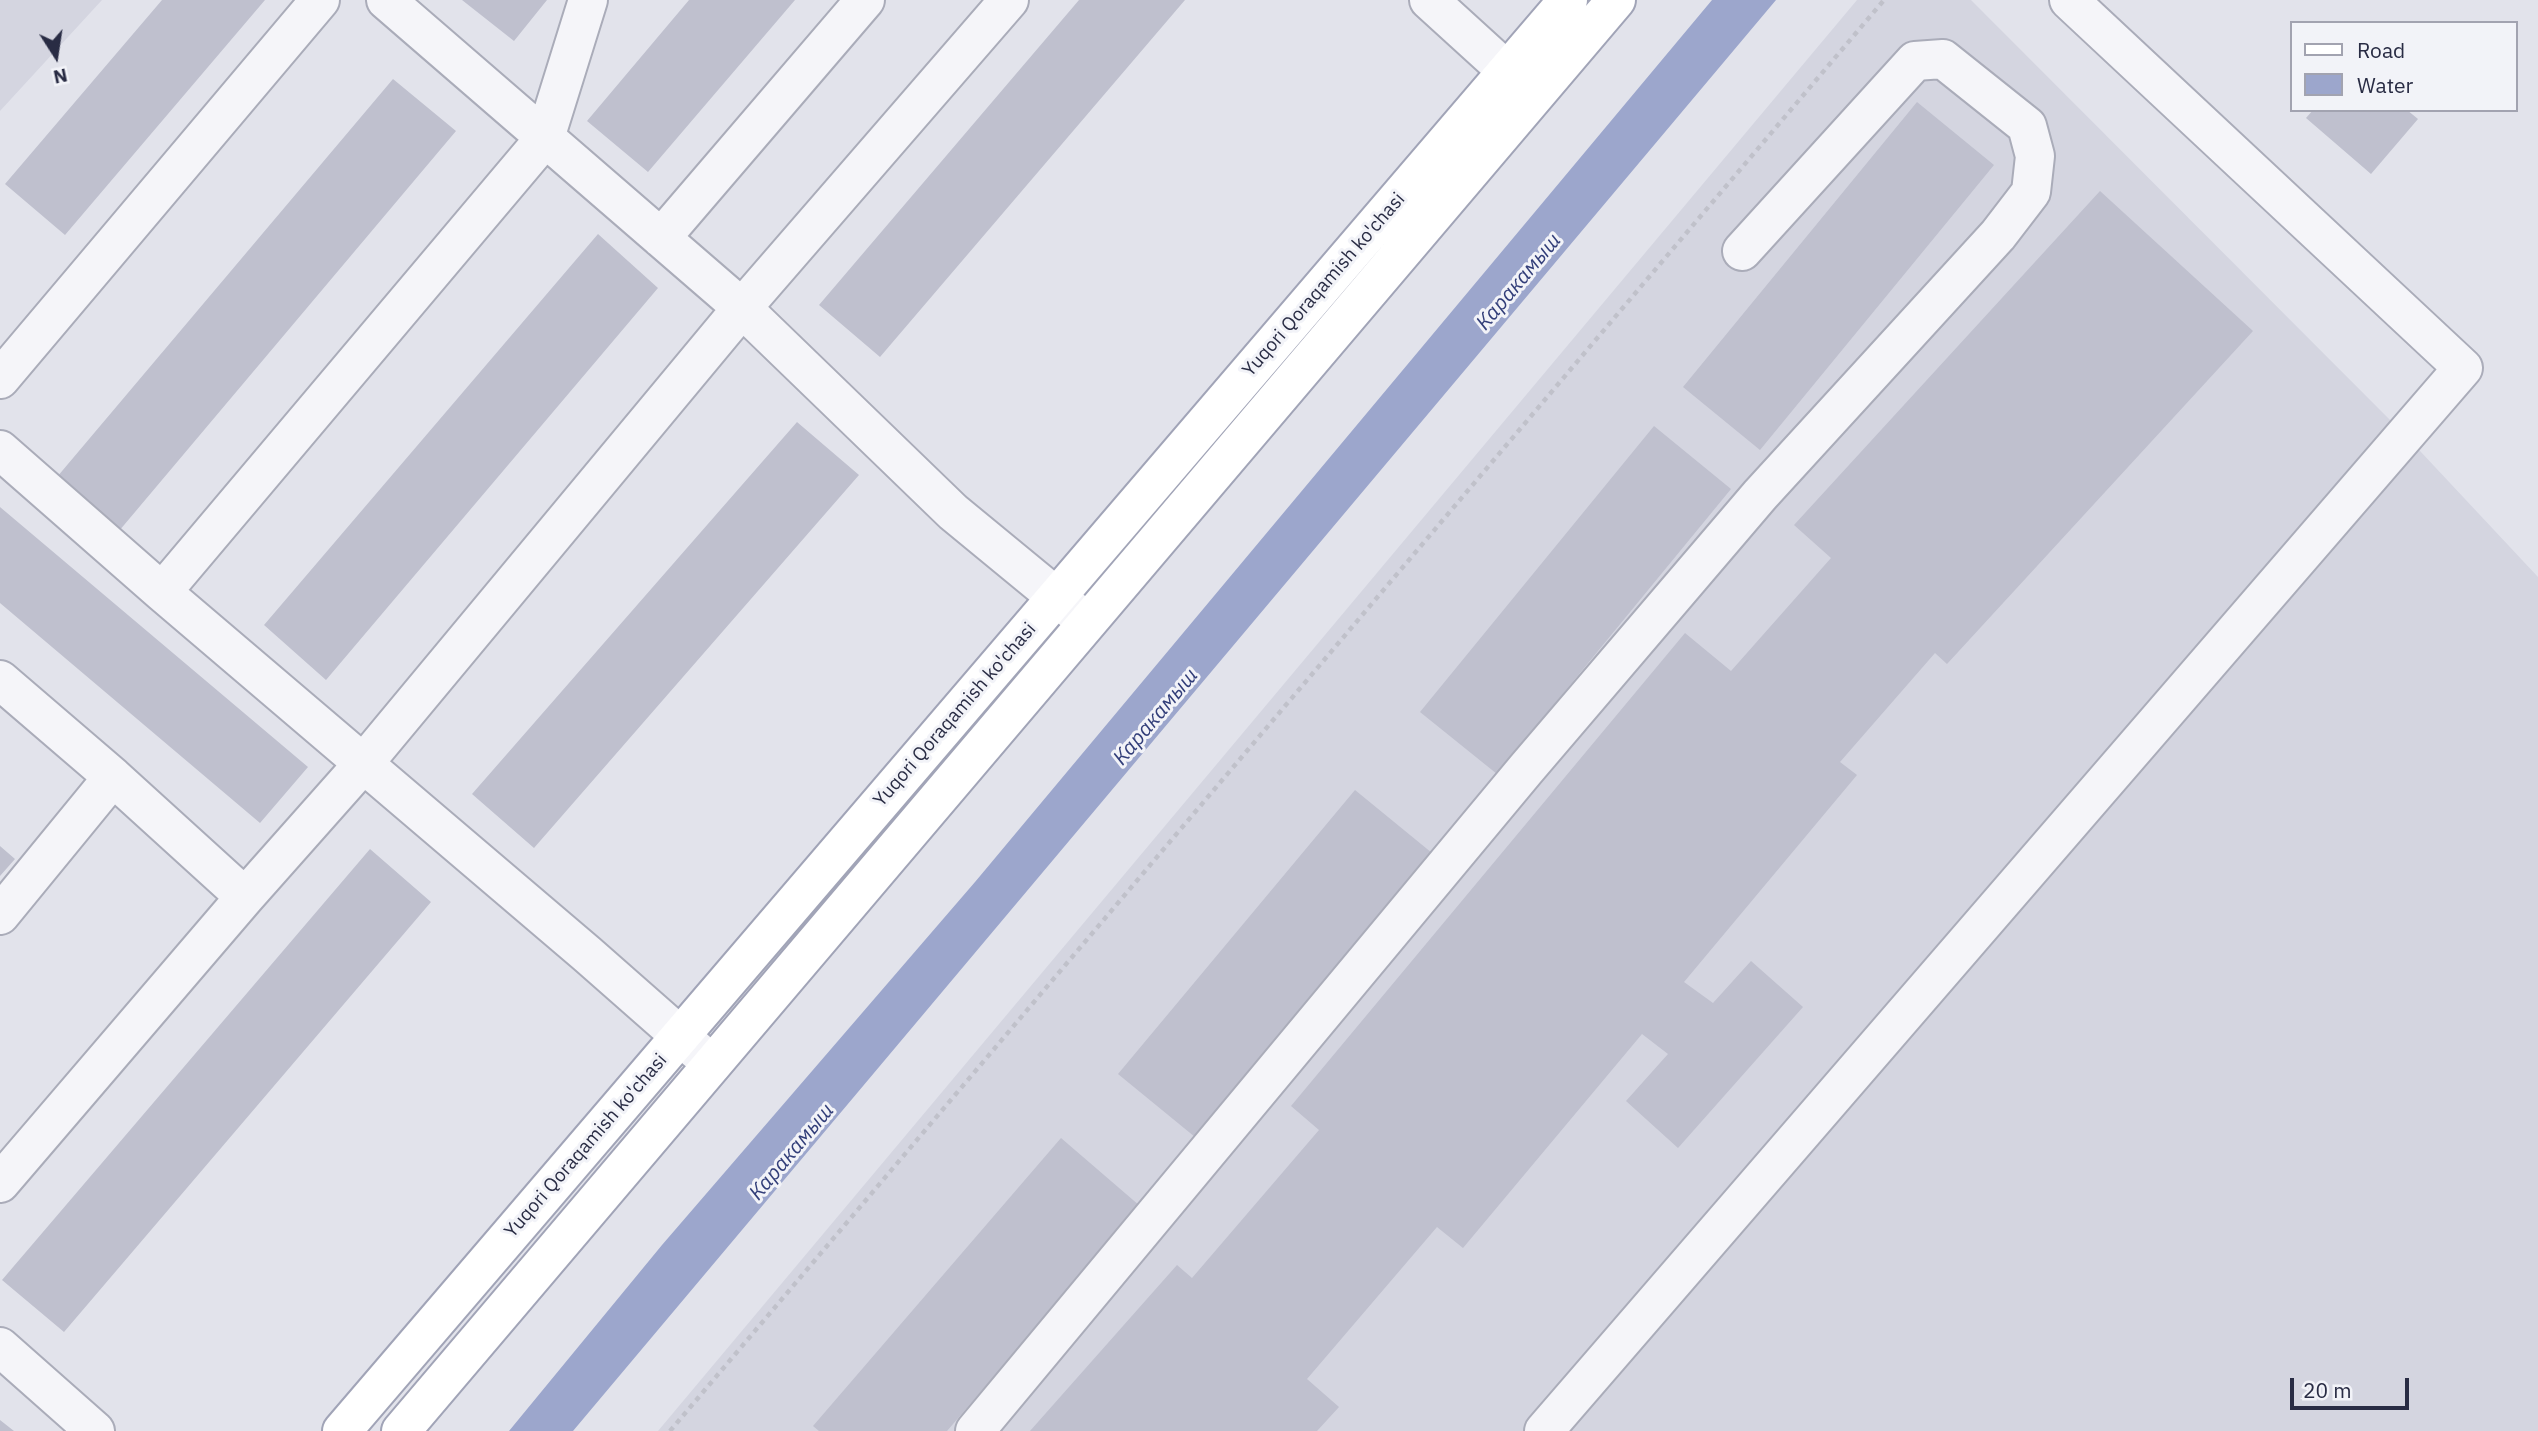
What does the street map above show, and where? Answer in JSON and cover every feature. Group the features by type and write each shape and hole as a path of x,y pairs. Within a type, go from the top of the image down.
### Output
{"main road":[{"name":"Yuqori Qoraqamish ko'chasi","path":"401,1431 1087,622 1522,82 1568,0"},
{"name":"Yuqori Qoraqamish ko'chasi","path":"342,1431 1056,597 1522,82 1616,0"}],"lane":[{"path":"0,379 320,0"},
{"path":"386,0 742,308 953,512 1087,622"},
{"path":"162,592 545,138 589,0"},
{"path":"662,238 864,0"},
{"path":"0,1184 245,897 363,764 742,308 1009,0"},
{"path":"1429,0 1522,82"},
{"path":"1544,1431 2463,368 2069,0"},
{"path":"975,1431 1526,769 1742,516 1998,235 2031,192 2035,156 2027,126 1942,59 1915,61 1742,251"},
{"path":"0,450 712,1064"},
{"path":"0,680 113,777 245,897"},
{"path":"0,915 113,777"},
{"path":"0,1348 95,1431"}],"path":[{"path":"670,1431 1884,0"}],"shaded area":[{"path":"0,0 102,0 0,111"},
{"path":"1857,0 1971,0 2406,436 2538,577 2538,1431 658,1431"}],"water":[{"name":"Каракамыш","path":"1712,0 1776,0 573,1431 509,1431 662,1245 975,882"}],"building":[{"path":"162,0 265,0 65,235 5,184"},
{"path":"462,0 547,0 514,41"},
{"path":"689,0 795,0 648,172 587,121"},
{"path":"1079,0 1185,0 880,357 819,305"},
{"path":"393,79 456,131 119,531 57,477"},
{"path":"1917,102 1994,165 1760,450 1683,387"},
{"path":"2311,112 2409,112 2418,119 2371,174 2306,118"},
{"path":"2100,191 2253,331 1947,664 1935,653 1840,762 1857,775 1684,982 1713,1003 1751,961 1803,1007 1678,1148 1626,1101 1668,1054 1642,1034 1463,1248 1437,1227 1307,1379 1339,1407 1317,1431 1030,1431 1177,1265 1192,1278 1319,1130 1291,1106 1685,633 1731,671 1831,558 1794,525"},
{"path":"598,234 658,288 326,680 264,625"},
{"path":"797,422 859,475 534,848 472,794"},
{"path":"1654,426 1731,489 1497,774 1420,712"},
{"path":"0,507 308,767 260,823 0,603"},
{"path":"1355,790 1432,853 1195,1137 1118,1074"},
{"path":"0,846 15,859 0,876"},
{"path":"370,849 431,902 64,1332 2,1280"},
{"path":"1061,1138 1140,1206 947,1431 819,1431 813,1426"},
{"path":"0,1420 14,1431 0,1431"}]}
